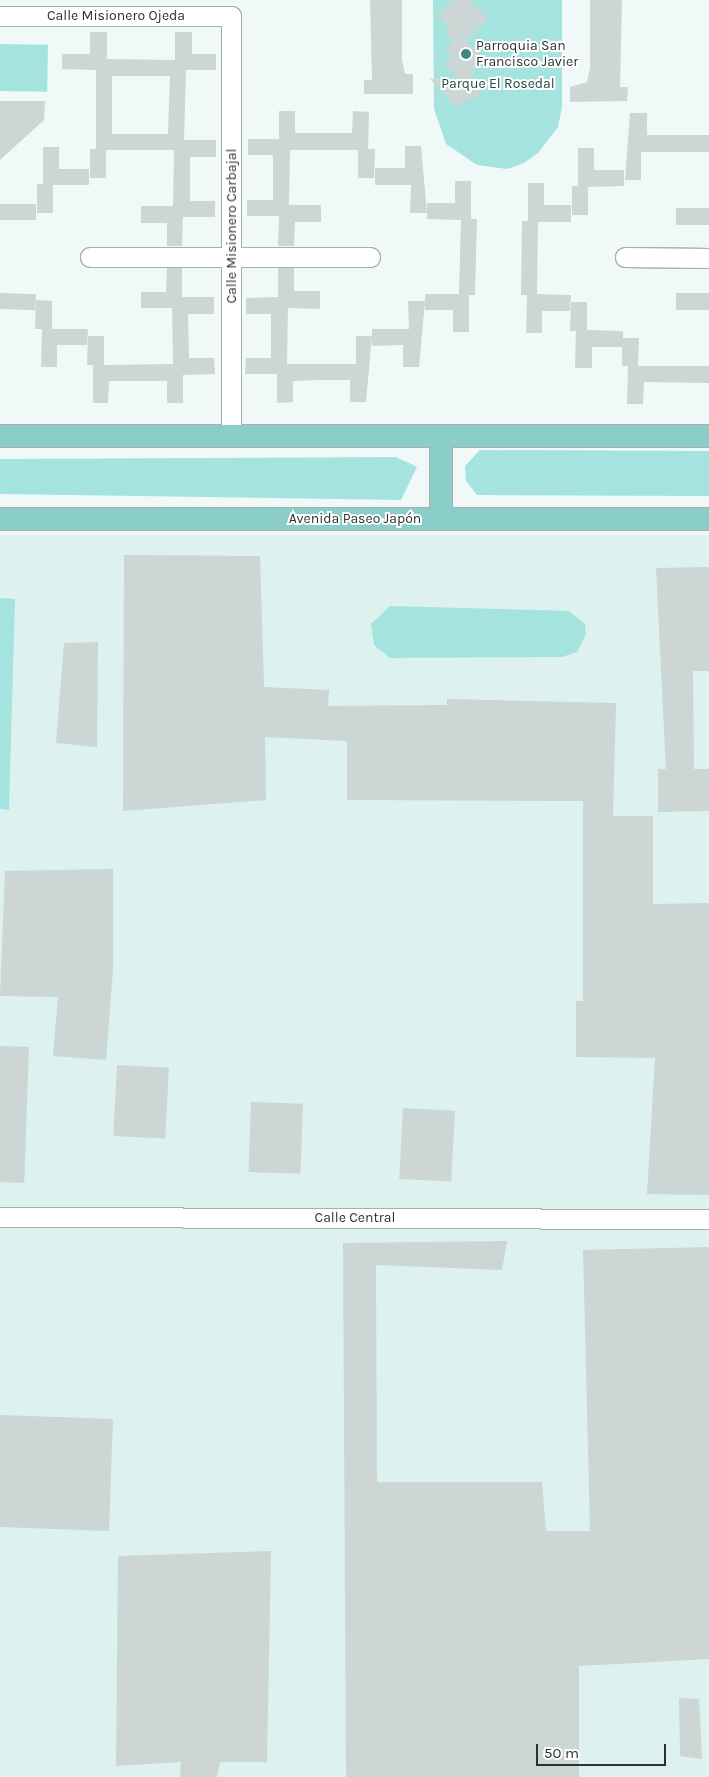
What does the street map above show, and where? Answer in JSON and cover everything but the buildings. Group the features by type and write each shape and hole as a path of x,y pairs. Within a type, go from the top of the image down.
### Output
{"main road":[{"path":"0,436 709,436"},
{"path":"441,436 441,519"},
{"name":"Avenida Paseo Japón","path":"0,519 709,519"}],"street":[{"name":"Calle Misionero Ojeda","path":"0,16 231,16"},
{"name":"Calle Misionero Carbajal","path":"231,16 232,436"},
{"path":"90,258 370,257"},
{"path":"625,258 709,258"},
{"name":"Calle Central","path":"0,1218 709,1219"}],"shaded area":[{"path":"0,535 709,535 709,1777 0,1777"}],"green space":[{"name":"Parque El Rosedal","path":"433,0 562,0 562,107 558,127 538,153 524,163 507,169 477,165 446,144 434,109"},
{"path":"0,44 48,45 47,92 0,91"},
{"path":"480,450 709,451 709,496 477,495 466,481 465,466"},
{"path":"396,457 417,467 401,500 0,494 0,459"},
{"path":"0,598 15,599 9,810 0,809"},
{"path":"390,606 569,611 585,624 586,634 577,652 562,657 390,658 374,645 371,624"}],"place":[{"name":"Parroquia San Francisco Javier","path":"466,54"}]}
